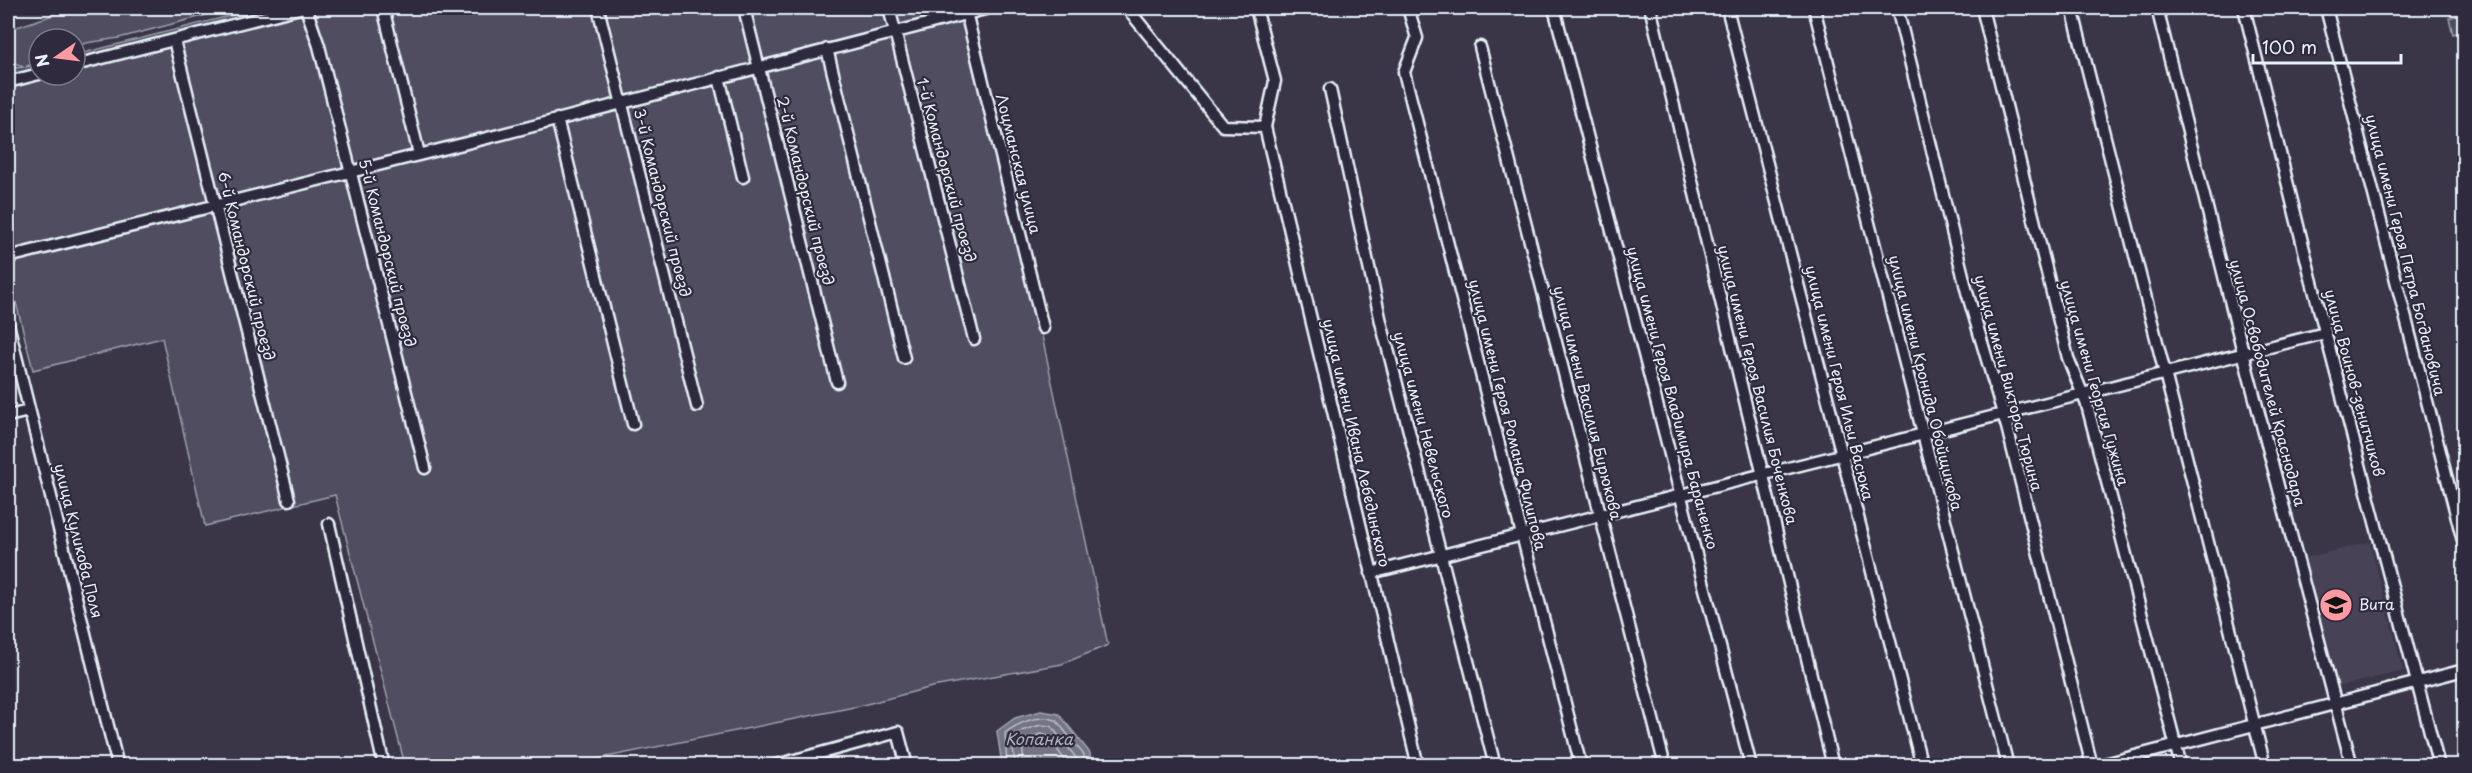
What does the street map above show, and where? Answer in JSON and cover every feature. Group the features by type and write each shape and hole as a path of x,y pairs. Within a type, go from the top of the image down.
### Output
{"street":[{"path":"87,62 300,8"},
{"name":"5-й Командорский проезд","path":"306,8 319,46 425,468"},
{"path":"382,8 419,154"},
{"name":"3-й Командорский проезд","path":"598,8 697,406"},
{"name":"2-й Командорский проезд","path":"744,8 837,382"},
{"name":"1-й Командорский проезд","path":"889,8 974,339"},
{"path":"8,257 622,103 895,32 965,10 989,8"},
{"path":"1127,8 1222,126 1265,127 1275,81 1256,8"},
{"name":"улица имени Героя Романа Филипова","path":"1408,8 1417,38 1404,72 1581,765"},
{"name":"улица имени Героя Владимира Бараненко","path":"1554,8 1751,765"},
{"name":"улица имени Героя Ильи Васюка","path":"1727,8 1922,765"},
{"name":"улица имени Кронида Обойщикова","path":"1814,8 2008,765"},
{"name":"улица имени Виктора Тюрина","path":"1897,8 1967,292 2003,414 2092,765"},
{"name":"улица имени Георгия Гужина","path":"1982,8 2065,346 2082,394 2181,765"},
{"path":"2072,8 2265,765"},
{"name":"улица Освободителей Краснодара","path":"2157,8 2243,353 2352,765"},
{"name":"улица Воинов-зенитчиков","path":"2244,8 2325,333 2439,765"},
{"name":"улица имени Героя Петра Богдановича","path":"2326,8 2464,545"},
{"name":"Лоцманская улица","path":"965,10 1043,328"},
{"name":"улица имени Героя Василия Боченкова","path":"1651,11 1833,765"},
{"name":"6-й Командорский проезд","path":"174,40 289,500"},
{"name":"улица имени Василия Бирюкова","path":"1480,47 1665,765"},
{"path":"827,49 904,358"},
{"path":"8,82 27,77"},
{"path":"719,77 743,177"},
{"name":"улица имени Невельского","path":"1330,90 1381,322 1495,765"},
{"path":"557,119 633,424"},
{"name":"улица имени Ивана Лебединского","path":"1265,127 1418,765"},
{"name":"улица Куликова Поля","path":"8,324 118,765"},
{"path":"1371,573 2325,333"},
{"path":"8,416 30,411"},
{"path":"328,524 384,765"},
{"path":"2097,765 2464,670"},
{"path":"773,765 898,732 907,765"}],"shaded area":[{"path":"93,8 233,8 119,38 87,43 87,27 27,27 27,87 87,87 87,52 261,8 972,8 1108,645 1062,664 932,687 859,706 567,765 405,765 335,495 205,526 162,338 33,370 8,271 8,69 23,67 13,62 8,64 8,30 59,13 72,13"},
{"path":"2464,13 2464,31 2453,34 2449,18"},
{"path":"2370,542 2403,671 2337,687 2304,558"}],"water":[{"name":"Копанка","path":"1041,711 1059,714 1090,753 1091,765 1002,765 997,731 1015,718"}],"place":[{"name":"Вита","path":"2336,605"}]}
